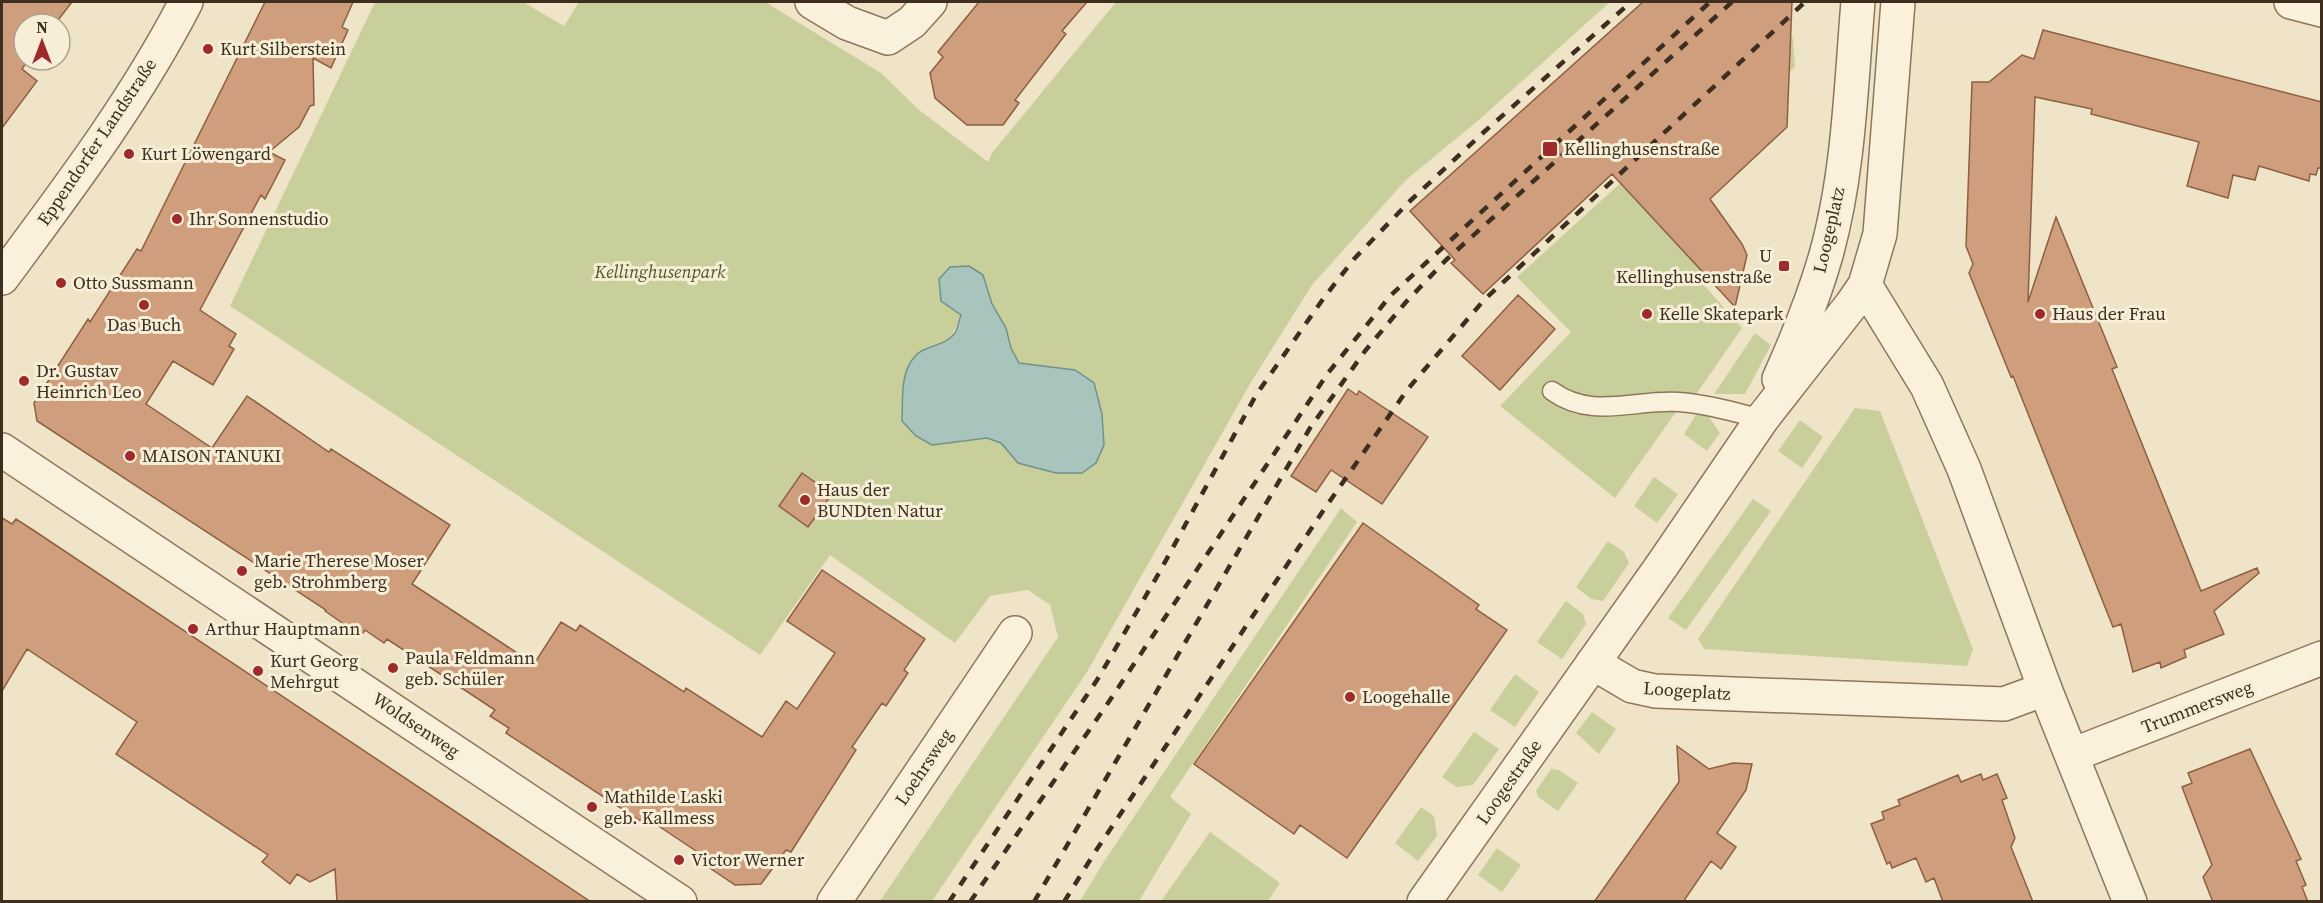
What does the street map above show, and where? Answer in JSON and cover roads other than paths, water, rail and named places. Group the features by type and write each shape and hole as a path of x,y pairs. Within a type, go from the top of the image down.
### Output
{"street":[{"name":"Eppendorfer Landstraße","path":"2,278 115,122 162,48 186,2"},
{"path":"812,2 847,23 888,38 912,22 930,2"},
{"name":"Loogeplatz","path":"1761,419 1796,341 1826,254 1838,198 1858,2"},
{"name":"Loogeplatz","path":"1898,2 1880,234 1865,285 1761,419 1593,663 1632,686 1655,691 2004,704 2045,690"},
{"path":"2291,2 2322,10"},
{"path":"1853,68 1888,138"},
{"path":"1865,285 1927,386 1964,469 2045,690 2130,902"},
{"path":"1809,303 1809,317 1816,325 1826,328 1839,321"},
{"name":"Woldsenweg","path":"2,450 680,902"},
{"name":"Loehrsweg","path":"834,902 1015,633"},
{"name":"Trummersweg","path":"2072,755 2322,658"},
{"name":"Loogestraße","path":"1424,902 1593,663"}],"lane":[{"path":"1552,391 1564,399 1590,407 1606,408 1646,402 1681,403 1761,419"}],"water":[{"path":"969,266 983,275 992,304 1006,328 1011,348 1019,363 1075,370 1094,383 1102,414 1104,445 1096,463 1082,473 1056,473 1018,463 1001,443 987,438 932,445 916,436 902,421 903,390 908,367 922,351 950,338 956,331 961,315 941,301 939,279 950,267"}],"railway":[{"path":"949,902 1099,677 1159,573 1256,395 1323,299 1354,259 1410,201 1485,131 1631,2"},
{"path":"970,902 1108,703 1328,373 1391,295 1710,2"},
{"path":"1034,902 1310,428 1365,351 1406,302 1446,260 1732,2"},
{"path":"1064,902 1323,511 1407,390 1484,300 1805,2"}],"place":[{"name":"Kurt Silberstein","path":"208,49"},
{"name":"Kellinghusenstraße","path":"1550,149"},
{"name":"Kurt Löwengard","path":"129,154"},
{"name":"Ihr Sonnenstudio","path":"177,219"},
{"name":"U Kellinghusenstraße","path":"1784,266"},
{"name":"Otto Sussmann","path":"61,283"},
{"name":"Das Buch","path":"144,305"},
{"name":"Kelle Skatepark","path":"1647,314"},
{"name":"Haus der Frau","path":"2040,314"},
{"name":"Dr. Gustav Heinrich Leo","path":"24,381"},
{"name":"MAISON TANUKI","path":"130,456"},
{"name":"Haus der BUNDten Natur","path":"805,500"},
{"name":"Marie Therese Moser geb. Strohmberg","path":"242,571"},
{"name":"Arthur Hauptmann","path":"193,629"},
{"name":"Paula Feldmann geb. Schüler","path":"393,668"},
{"name":"Kurt Georg Mehrgut","path":"258,671"},
{"name":"Loogehalle","path":"1350,697"},
{"name":"Mathilde Laski geb. Kallmess","path":"592,807"},
{"name":"Victor Werner","path":"679,860"}],"park label":[{"name":"Kellinghusenpark","path":"660,272"}]}
